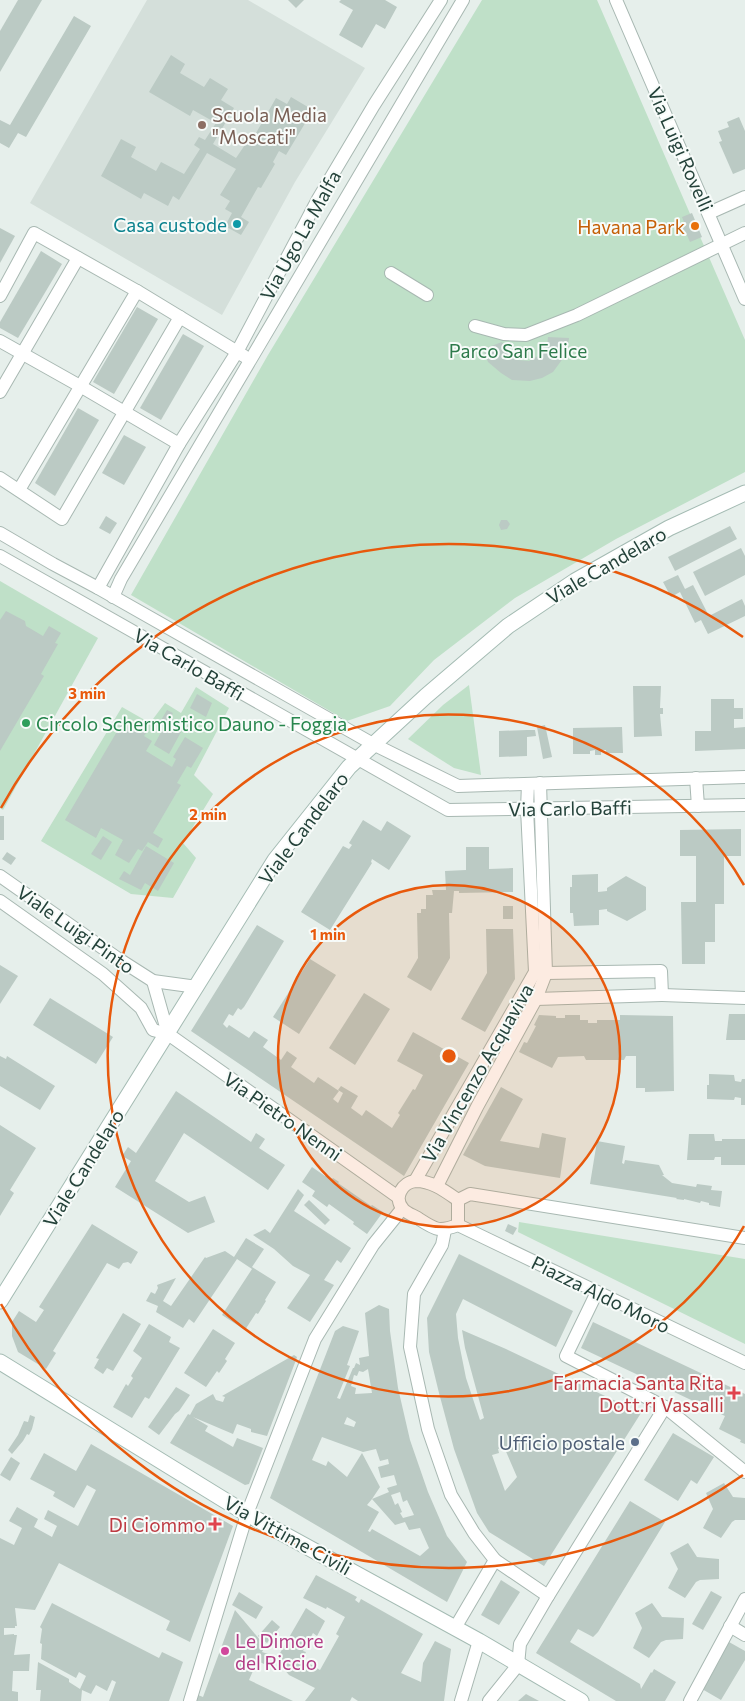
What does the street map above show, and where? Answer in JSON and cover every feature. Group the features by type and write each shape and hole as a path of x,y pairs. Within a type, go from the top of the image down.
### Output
{"main road":[{"name":"Viale Candelaro","path":"0,1301 275,860 356,760 508,626 575,580 669,528 745,493"},
{"name":"Via Vittime Civili","path":"0,1362 247,1514 479,1641 581,1701"}],"street":[{"name":"Via Ugo La Malfa","path":"98,588 179,444 237,352 304,224 366,119 441,0"},
{"name":"Via Ugo La Malfa","path":"113,597 121,579 463,0"},
{"name":"Via Luigi Rovelli","path":"616,0 745,299"},
{"path":"366,119 385,133"},
{"path":"709,213 745,198"},
{"path":"0,296 34,233 137,291 251,360"},
{"path":"475,326 504,334 526,334 577,315 745,233"},
{"path":"0,392 78,258"},
{"path":"391,273 427,295"},
{"path":"19,490 137,291"},
{"path":"0,478 62,519 180,317"},
{"path":"0,341 179,444"},
{"path":"142,508 157,518"},
{"name":"Via Carlo Baffi","path":"0,533 373,744 458,786 745,777"},
{"name":"Via Carlo Baffi","path":"0,556 356,760 448,810 745,805"},
{"path":"72,598 80,579"},
{"path":"132,631 142,613"},
{"path":"696,778 698,806"},
{"name":"Via Vincenzo Acquaviva","path":"437,1186 477,1106 536,999 546,973 542,808 534,784"},
{"name":"Via Vincenzo Acquaviva","path":"415,1181 535,972 527,809 534,784"},
{"name":"Viale Luigi Pinto","path":"0,876 117,958 154,981 197,987"},
{"path":"2,902 11,884"},
{"name":"Viale Luigi Pinto","path":"2,902 104,974 141,1008 153,1030 168,1034 154,981"},
{"path":"546,973 662,970 662,995"},
{"path":"524,991 536,999 662,995 745,998"},
{"name":"Via Pietro Nenni","path":"168,1034 400,1203"},
{"path":"190,1701 247,1514 315,1339 400,1203 400,1190 407,1184 415,1181 437,1186 458,1200"},
{"path":"458,1200 470,1194 745,1238"},
{"path":"400,1203 435,1230 445,1230 458,1225 458,1200"},
{"name":"Piazza Aldo Moro","path":"458,1225 745,1363"},
{"path":"445,1230 442,1244 414,1294 410,1347 428,1428 451,1495 474,1534 494,1560 548,1596"},
{"path":"597,1292 566,1356 666,1407 745,1472"},
{"path":"489,1701 518,1665 520,1644 666,1407"},
{"path":"455,1628 494,1560"},
{"path":"690,1701 745,1599"},
{"path":"730,1626 745,1635"},
{"path":"461,1701 479,1641"}],"shaded area":[{"name":"Scuola Media \"Moscati\"","path":"147,0 248,0 365,68 295,182 222,315 30,203"}],"green space":[{"name":"Parco San Felice","path":"482,0 597,0 745,340 745,472 616,539 515,598 434,660 390,706 347,721 131,595 268,355"},
{"name":"Circolo Schermistico Dauno - Foggia","path":"0,581 98,638 3,810 0,808"},
{"path":"469,685 481,775 454,768 408,739 443,705"},
{"path":"196,687 229,708 194,775 213,794 183,843 196,858 173,898 131,894 41,841 122,707 150,723 165,703 181,713"},
{"path":"519,1222 745,1259 745,1344 518,1232"}],"building":[{"path":"18,0 42,0 0,72 0,31"},
{"path":"288,0 304,0 296,8"},
{"path":"341,0 385,0 397,7 385,29 376,24 362,48 339,35 353,10 339,2"},
{"path":"74,16 91,26 26,137 18,133 9,148 0,143 0,120 10,125"},
{"path":"171,55 185,64 180,73 204,87 210,78 228,89 221,100 234,108 213,144 236,158 249,139 252,140 276,98 287,104 291,97 313,110 286,155 279,151 273,162 275,164 261,188 258,187 241,217 249,222 241,235 225,226 232,213 225,209 230,201 220,195 236,169 207,153 179,200 173,196 168,206 144,193 141,199 101,176 121,139 136,147 131,157 156,171 161,162 184,174 200,149 194,145 199,137 205,140 216,123 193,110 190,116 149,92"},
{"path":"739,117 745,131 745,169 733,174 719,142 722,141 718,131 729,127 727,122"},
{"path":"692,213 702,237 690,242 679,224 684,222 682,217"},
{"path":"0,228 15,236 0,263"},
{"path":"41,251 62,264 18,338 0,328 0,322"},
{"path":"137,307 158,319 114,394 93,382"},
{"path":"183,334 204,346 161,420 140,408"},
{"path":"548,337 569,338 567,353 553,372 542,378 530,381 512,380 501,373 488,362 483,349 502,342 510,356 518,360 529,361 540,355 547,346"},
{"path":"78,408 99,420 55,496 35,483"},
{"path":"124,435 146,447 124,485 102,473"},
{"path":"106,516 117,523 110,534 99,528"},
{"path":"501,520 507,520 510,524 507,529 501,530 499,525"},
{"path":"730,526 737,539 675,571 668,557"},
{"path":"741,548 745,556 745,575 705,596 693,572"},
{"path":"678,575 685,589 693,585 709,616 742,599 745,606 745,616 708,634 701,620 695,623 680,592 671,597 663,582"},
{"path":"6,611 25,621 26,626 43,636 49,626 61,633 55,643 58,644 41,674 44,676 0,751 0,620"},
{"path":"633,686 661,686 660,708 663,708 663,714 660,714 662,736 634,737"},
{"path":"197,694 212,703 206,717 190,708"},
{"path":"711,699 734,699 734,708 743,708 743,719 734,719 734,728 745,727 745,749 695,751 695,731 711,731"},
{"path":"167,710 173,713 167,724 181,732 169,754 154,745 165,725 160,722"},
{"path":"122,723 133,730 136,724 148,730 144,736 152,741 146,751 172,767 176,759 173,757 185,737 203,748 191,768 187,766 177,783 181,785 153,833 163,839 158,848 148,842 142,851 138,849 129,863 115,855 123,840 101,828 96,838 65,820"},
{"path":"545,725 552,757 543,759 537,727"},
{"path":"622,727 623,753 606,753 606,750 601,750 601,755 595,755 595,750 590,751 590,754 573,754 573,728"},
{"path":"535,730 536,736 527,737 527,756 499,757 499,731"},
{"path":"0,816 4,816 4,840 0,840"},
{"path":"363,820 381,831 387,821 411,836 389,870 372,859 372,863 330,930 301,912 343,846 349,849 352,845 349,843"},
{"path":"741,829 741,856 724,856 724,904 715,904 715,942 705,942 705,964 682,964 681,902 696,902 696,856 680,856 680,830"},
{"path":"103,836 112,842 101,860 91,854"},
{"path":"146,846 174,863 158,891 145,883 141,890 119,879 124,871 130,875"},
{"path":"466,847 489,847 489,869 513,868 513,892 459,893 459,891 454,891 452,913 449,913 450,958 431,991 407,977 418,958 417,913 421,913 421,909 426,909 426,895 433,895 432,890 446,890 445,871 466,870"},
{"path":"7,852 16,858 11,865 2,859"},
{"path":"598,874 598,892 607,891 607,888 626,876 646,887 646,910 627,921 607,911 607,909 599,910 599,925 574,926 573,913 570,913 572,875"},
{"path":"503,906 513,906 513,919 503,919"},
{"path":"257,925 284,941 244,1007 241,1010 238,1008 233,1016 229,1014 223,1024 227,1028 229,1025 249,1038 254,1031 268,1040 263,1047 281,1060 287,1051 297,1058 291,1067 314,1083 318,1077 339,1091 333,1099 338,1103 343,1093 338,1090 341,1086 358,1096 351,1108 362,1116 366,1110 392,1128 400,1115 398,1113 413,1089 415,1090 423,1075 397,1061 413,1032 469,1063 404,1176 191,1031"},
{"path":"486,929 513,929 515,979 485,1032 461,1019 487,973"},
{"path":"310,959 336,975 299,1034 273,1017"},
{"path":"0,965 18,976 0,1004"},
{"path":"364,993 390,1009 355,1065 329,1048"},
{"path":"50,998 113,1037 96,1064 33,1025"},
{"path":"729,1014 745,1014 745,1040 726,1040"},
{"path":"539,1015 565,1018 565,1015 580,1015 580,1020 588,1020 588,1023 597,1023 597,1020 620,1020 620,1015 673,1016 674,1091 645,1092 645,1088 636,1088 636,1056 626,1056 624,1060 586,1060 584,1056 558,1057 552,1068 519,1052 524,1042 527,1043 536,1026 534,1025"},
{"path":"0,1056 6,1059 7,1056 55,1086 40,1110 0,1086"},
{"path":"709,1074 734,1075 735,1081 741,1082 742,1079 745,1079 745,1105 741,1105 741,1098 735,1097 734,1100 707,1099"},
{"path":"501,1087 523,1099 500,1141 539,1148 542,1133 566,1138 560,1178 485,1166 463,1155"},
{"path":"176,1091 251,1142 256,1133 265,1139 259,1148 285,1165 268,1190 184,1133 155,1181 189,1202 205,1196 215,1222 188,1233 115,1187 131,1161 122,1156 128,1147 136,1153"},
{"path":"0,1125 36,1148 10,1190 14,1193 0,1216"},
{"path":"689,1134 714,1134 715,1141 722,1141 722,1139 745,1139 745,1165 721,1165 721,1157 715,1157 714,1160 687,1160"},
{"path":"597,1141 625,1146 622,1163 624,1164 625,1160 659,1165 664,1175 662,1175 672,1183 696,1187 697,1184 712,1186 711,1190 722,1191 720,1207 701,1201 700,1203 590,1184"},
{"path":"312,1167 325,1176 333,1178 371,1206 383,1212 367,1234 329,1204 327,1207 312,1196 315,1191 302,1182"},
{"path":"298,1189 304,1195 294,1211 351,1248 341,1263 337,1260 324,1280 334,1285 310,1322 287,1308 310,1275 293,1266 274,1249 253,1235 265,1229 270,1233"},
{"path":"309,1200 330,1220 325,1225 304,1205"},
{"path":"92,1224 138,1252 131,1264 128,1262 123,1263 119,1269 107,1263 53,1351 56,1353 46,1369 18,1352 12,1336 12,1322 19,1311 36,1322 44,1310 39,1307"},
{"path":"508,1224 517,1228 513,1235 505,1231"},
{"path":"246,1238 264,1249 252,1267 276,1282 258,1314 256,1313 245,1330 222,1315 252,1269 237,1259 194,1323 189,1319 183,1328 156,1312 158,1306 146,1301 151,1292 155,1294 158,1288 157,1285 176,1278 163,1301 171,1306 205,1257 225,1251 234,1257"},
{"path":"459,1254 573,1311 556,1347 463,1299 456,1314 458,1338 466,1378 480,1420 484,1418 462,1330 641,1413 544,1566 489,1532 477,1513 454,1449 439,1393 429,1352 427,1318","holes":["504,1447 517,1477 505,1491 492,1455 499,1453 498,1449"]},
{"path":"379,1305 389,1309 398,1388 410,1440 428,1492 447,1536 467,1562 447,1602 270,1498 335,1331 343,1326 359,1331 347,1365 350,1366 337,1398 340,1399 356,1363 360,1365 359,1358 369,1356 365,1313","holes":["368,1369 372,1393 355,1394 356,1388 351,1386 354,1375 357,1376 359,1371 363,1372","347,1417 356,1422 354,1427 344,1424","322,1437 363,1452 376,1449 380,1461 388,1459 389,1464 378,1467 381,1478 394,1475 397,1485 387,1488 389,1492 372,1499 380,1487 362,1453 347,1477 328,1461 326,1466 312,1460","400,1492 403,1502 407,1500 414,1515 403,1518 398,1503 395,1505 391,1495","372,1499 395,1525 405,1522 409,1530 420,1528 429,1548 420,1556 372,1529 370,1532 368,1531 379,1512 367,1505"]},
{"path":"123,1313 141,1324 113,1371 107,1368 103,1374 94,1368 99,1359 96,1358"},
{"path":"593,1322 745,1394 745,1444 719,1429 725,1416 581,1348"},
{"path":"149,1324 171,1337 169,1342 180,1348 149,1399 145,1397 132,1418 113,1407 126,1384 128,1386 133,1378 131,1376 142,1358 133,1351"},
{"path":"213,1329 235,1343 225,1359 227,1361 206,1387 184,1373"},
{"path":"294,1355 297,1357 296,1360 267,1436 251,1432 251,1429 237,1424 233,1434 193,1417 208,1426 205,1431 233,1447 237,1438 263,1448 249,1484 245,1485 170,1443 196,1404 213,1394 216,1400 223,1402 225,1397 222,1396"},
{"path":"176,1387 190,1395 159,1435 148,1427"},
{"path":"30,1415 35,1417 32,1429 12,1454 8,1450 18,1435 24,1421 28,1422"},
{"path":"673,1433 714,1457 697,1484 691,1480 678,1501 644,1480"},
{"path":"91,1444 233,1526 190,1642 166,1630 170,1621 59,1563 35,1610 15,1608 17,1626 15,1628 4,1628 4,1635 17,1635 14,1655 30,1654 29,1671 13,1671 12,1691 18,1692 18,1701 0,1701 0,1538 14,1545 22,1528 9,1521 17,1507 38,1519 34,1527 52,1537 57,1526 44,1519 48,1510 78,1526 96,1490 87,1485 74,1508 53,1496 55,1492 30,1479 44,1453 76,1471"},
{"path":"11,1457 20,1463 10,1481 0,1475"},
{"path":"724,1483 733,1497 745,1498 745,1520 735,1520 732,1522 721,1538 703,1528 713,1509 706,1493"},
{"path":"630,1501 665,1522 598,1632 593,1637 578,1629 570,1642 640,1684 641,1689 654,1669 676,1682 665,1701 616,1701 536,1653"},
{"path":"688,1543 697,1557 719,1559 719,1579 696,1582 685,1598 668,1588 678,1569 670,1553"},
{"path":"316,1575 357,1597 355,1600 359,1603 361,1599 423,1634 401,1673 421,1682 423,1663 435,1641 451,1649 444,1701 358,1701 352,1697 350,1701 305,1701 315,1688 289,1675 276,1660 306,1608 325,1621 317,1636 313,1633 303,1651 306,1652 302,1659 320,1670 339,1636 336,1634 345,1617 327,1607 326,1609 303,1598"},
{"path":"501,1580 520,1592 499,1625 481,1615"},
{"path":"711,1591 722,1597 703,1630 692,1624"},
{"path":"239,1592 263,1607 256,1619 232,1605"},
{"path":"52,1603 159,1658 162,1652 183,1662 169,1701 109,1701 116,1682 112,1680 107,1691 96,1685 91,1694 82,1690 81,1701 40,1701 41,1690 36,1690 38,1662 69,1679 69,1682 80,1689 86,1676 79,1672 76,1678 41,1659 42,1644 40,1643 42,1629 40,1627"},
{"path":"652,1603 662,1617 684,1618 683,1639 661,1642 649,1658 633,1648 642,1628 635,1613"},
{"path":"235,1610 265,1646 262,1652 268,1654 264,1664 258,1661 249,1680 293,1701 195,1701 198,1695 203,1697"},
{"path":"272,1620 280,1627 267,1643 258,1636"},
{"path":"729,1642 745,1651 745,1660 721,1700 702,1689"},
{"path":"526,1694 539,1701 518,1701"}],"place":[{"name":"Scuola Media \"Moscati\"","path":"202,125"},
{"name":"Casa custode","path":"237,224"},
{"name":"Havana Park","path":"695,226"},
{"name":"Circolo Schermistico Dauno - Foggia","path":"26,723"},
{"name":"Farmacia Santa Rita Dott.ri Vassalli","path":"734,1393"},
{"name":"Ufficio postale","path":"635,1442"},
{"name":"Di Ciommo","path":"215,1524"},
{"name":"Le Dimore del Riccio","path":"225,1651"}]}
